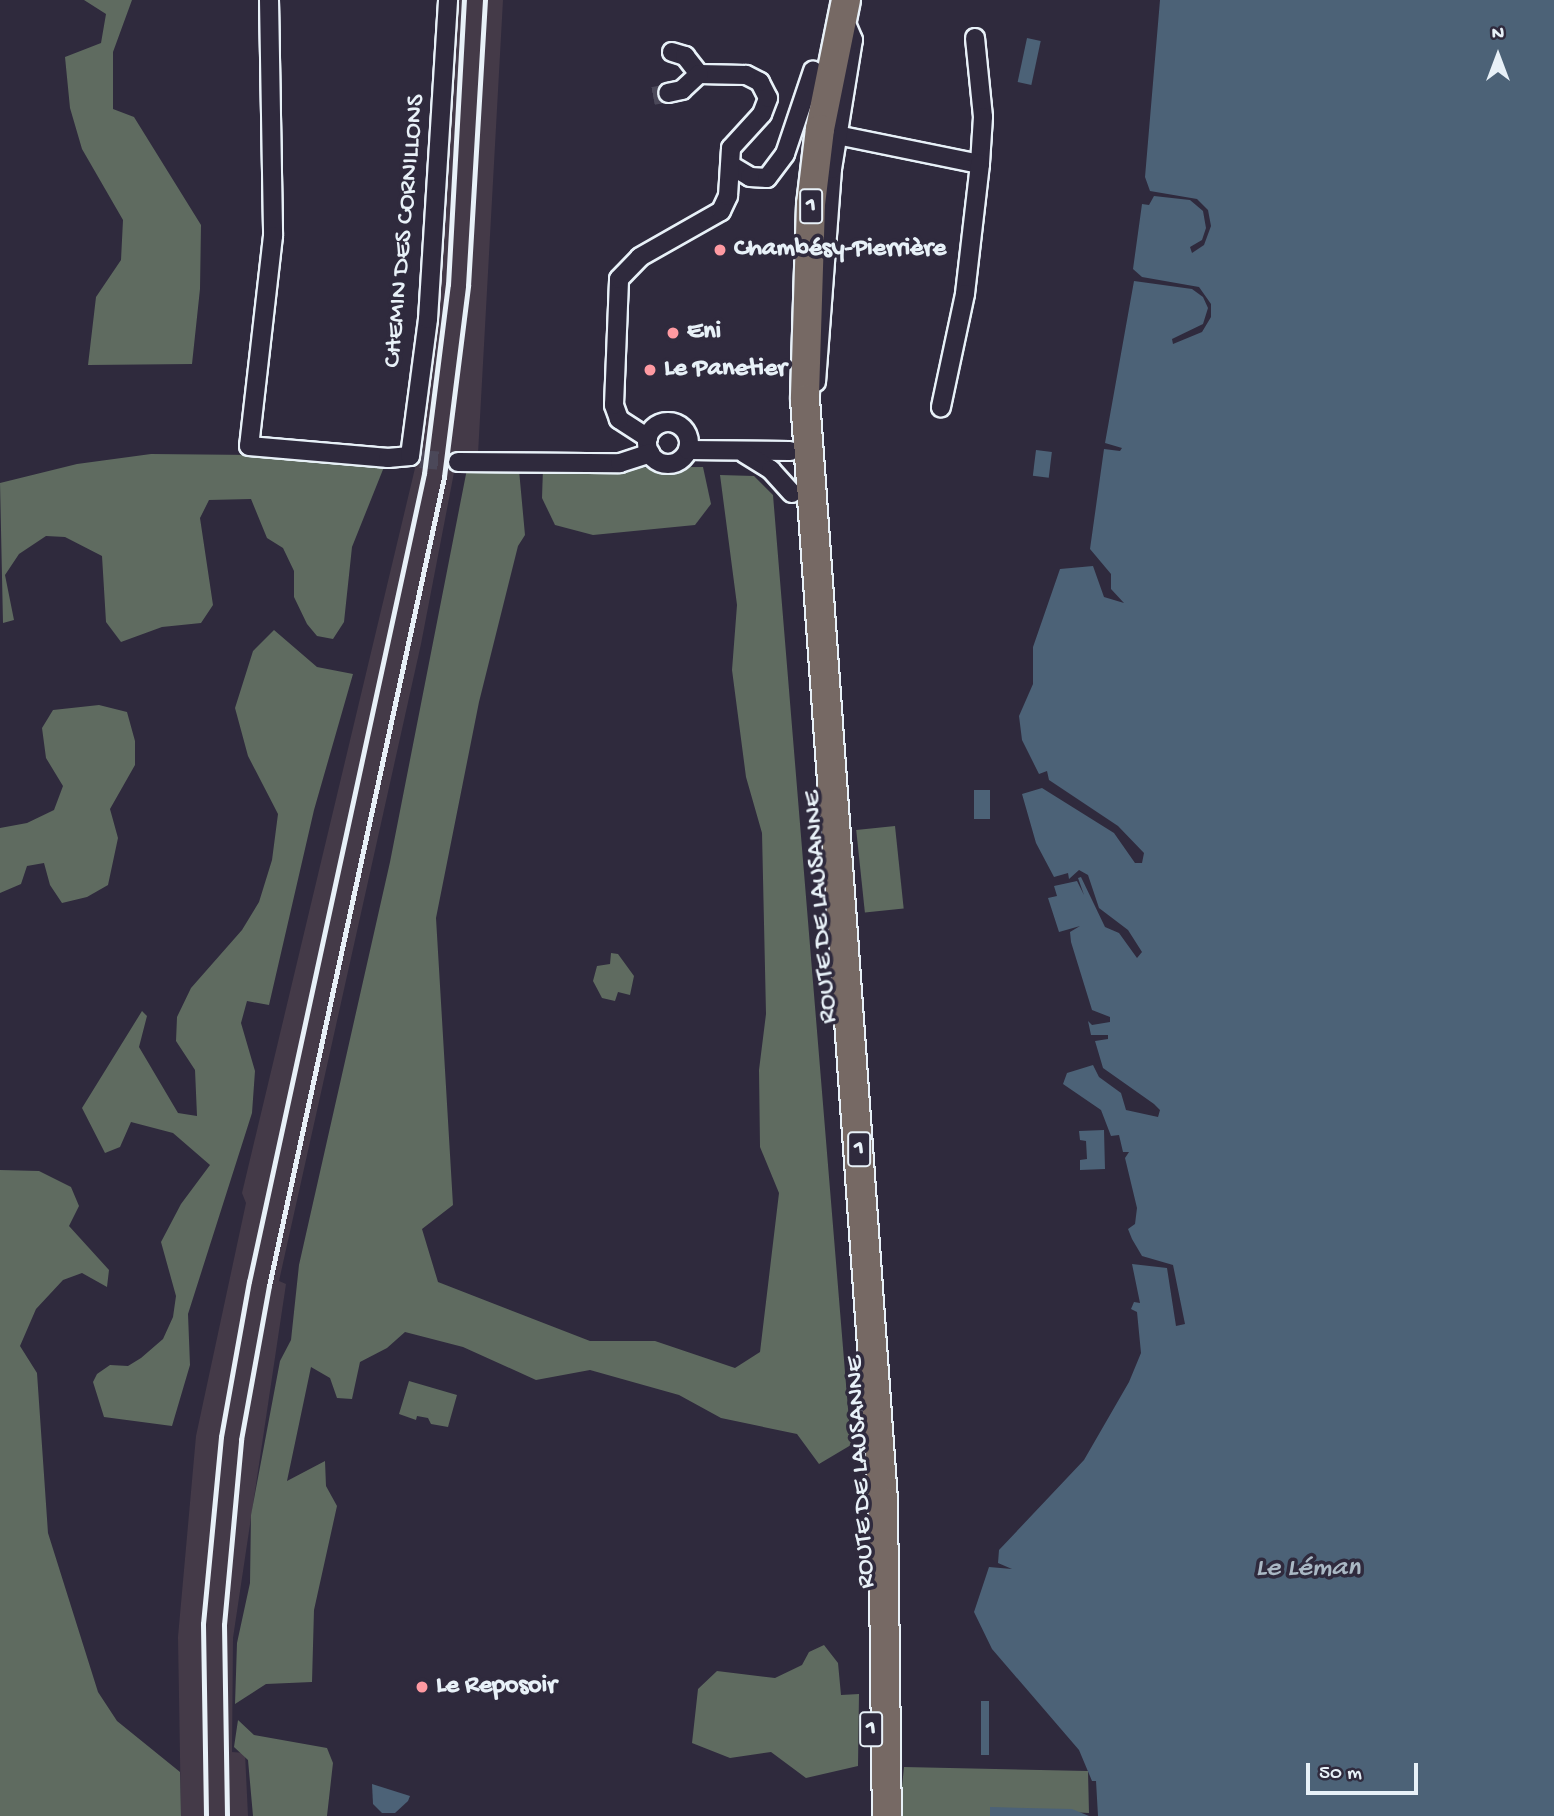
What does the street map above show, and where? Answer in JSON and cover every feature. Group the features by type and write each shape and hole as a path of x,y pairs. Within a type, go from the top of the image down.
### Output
{"main road":[{"name":"ROUTE DE LAUSANNE","path":"839,5 813,71 790,260 799,451 883,1489 888,1640 887,1816"},
{"name":"ROUTE DE LAUSANNE","path":"839,5 811,204 806,399 792,493 865,1503 870,1816"}],"street":[{"name":"CHEMIN DES CORNILLONS","path":"269,0 273,236 249,446 388,458 415,458 430,294 448,0"},
{"name":"ROUTE DE LAUSANNE","path":"806,399 815,387 821,352 827,222 837,135 853,40 839,5"},
{"path":"941,407 965,294 980,164 982,109 975,38"},
{"path":"672,52 685,56 699,74"},
{"path":"732,166 750,177 767,177 785,154 813,71"},
{"path":"668,93 682,90 699,74 755,77 766,92 762,114 732,148 728,196 715,217 640,257 619,279 614,405 619,419 649,446 660,462 673,463 688,450 744,453 799,451"},
{"path":"837,135 980,164"},
{"path":"458,462 620,463 649,446 656,426 675,423 687,434 688,450"},
{"path":"744,453 771,470 792,493"}],"shaded area":[{"path":"454,0 503,0 478,454 457,457 421,644 279,1281 286,1284 233,1638 232,1752 245,1753 248,1816 181,1816 178,1637 196,1436 246,1203 242,1193 416,464 425,406"}],"green space":[{"path":"84,0 132,0 113,52 113,109 134,117 201,225 200,289 192,364 88,365 96,297 121,260 123,220 82,149 70,108 65,57 101,43 106,14"},
{"path":"151,454 254,455 384,467 352,547 344,622 333,639 317,636 307,624 294,597 294,571 283,548 267,538 251,499 209,500 200,518 213,605 201,623 162,627 121,642 106,622 102,556 65,537 46,536 19,554 5,575 14,620 3,623 0,483 77,464"},
{"path":"703,467 711,504 695,525 593,535 555,525 542,498 543,468"},
{"path":"467,469 519,470 525,535 518,546 479,702 436,918 453,1205 422,1229 438,1282 590,1341 655,1341 735,1368 760,1352 779,1193 760,1147 759,1070 766,1014 762,833 746,777 732,670 737,605 720,475 754,476 773,495 851,1445 819,1464 797,1434 721,1418 679,1395 590,1370 536,1380 463,1347 405,1332 387,1348 360,1362 352,1399 337,1398 330,1378 311,1367 287,1481 325,1461 326,1486 337,1506 314,1610 312,1682 266,1684 235,1704 237,1643 250,1583 251,1515 280,1361 291,1340 299,1265 390,862"},
{"path":"274,630 317,667 353,674 314,810 269,1005 247,1001 241,1023 255,1071 252,1113 188,1314 190,1365 172,1426 104,1417 93,1382 97,1374 110,1365 128,1366 141,1358 163,1339 173,1317 176,1296 161,1242 181,1204 210,1165 173,1133 131,1122 120,1147 105,1153 82,1108 142,1011 147,1016 139,1047 178,1113 197,1116 195,1070 176,1041 177,1017 191,988 242,930 259,902 272,860 278,814 248,756 235,708 253,651"},
{"path":"99,705 127,712 135,741 135,765 110,809 118,838 108,885 87,897 62,903 50,885 44,863 27,866 21,884 0,893 0,828 27,823 54,810 63,786 46,758 42,728 53,710"},
{"path":"895,826 904,909 865,913 856,830"},
{"path":"611,953 618,954 634,976 630,995 618,992 615,1001 602,998 593,981 597,966 610,964"},
{"path":"0,1170 39,1171 71,1187 79,1206 69,1226 109,1270 107,1287 82,1273 63,1280 36,1309 20,1346 37,1373 48,1533 98,1692 117,1721 180,1772 181,1816 0,1816"},
{"path":"409,1381 457,1395 448,1427 431,1424 428,1418 417,1416 416,1420 399,1414"},
{"path":"824,1645 838,1663 841,1695 859,1694 858,1766 806,1778 771,1752 730,1758 692,1743 698,1689 717,1671 775,1678 802,1665 809,1652"},
{"path":"238,1720 254,1735 327,1748 333,1763 327,1816 253,1816 248,1760 234,1747"},
{"path":"904,1767 1088,1771 1089,1813 990,1808 990,1816 899,1816"}],"water":[{"name":"Le Léman","path":"1160,0 1554,0 1554,1816 1098,1816 1096,1781 1092,1781 1079,1750 992,1649 974,1612 989,1567 1012,1569 998,1563 999,1550 1084,1460 1129,1382 1141,1353 1137,1312 1131,1309 1134,1302 1140,1303 1132,1264 1167,1268 1176,1326 1185,1324 1173,1265 1142,1256 1128,1229 1135,1224 1137,1208 1125,1158 1129,1152 1123,1152 1119,1135 1111,1136 1101,1110 1063,1084 1067,1073 1093,1065 1099,1077 1121,1093 1126,1110 1158,1117 1160,1110 1154,1104 1103,1068 1095,1041 1108,1039 1108,1035 1091,1035 1088,1021 1092,1025 1110,1022 1110,1017 1092,1010 1071,942 1070,932 1080,926 1059,932 1048,898 1057,896 1054,886 1077,881 1084,895 1078,878 1081,877 1105,927 1119,933 1137,958 1142,952 1128,930 1099,908 1088,875 1079,870 1069,879 1068,873 1054,877 1036,843 1022,794 1042,788 1114,833 1135,863 1142,863 1144,853 1118,826 1049,780 1047,771 1039,774 1022,740 1019,716 1033,684 1033,647 1060,569 1093,566 1104,597 1124,603 1111,589 1111,574 1090,549 1104,449 1120,451 1122,448 1105,443 1134,281 1192,289 1203,297 1208,308 1203,324 1172,339 1173,344 1202,332 1211,317 1211,304 1199,287 1142,277 1133,269 1142,204 1149,205 1154,196 1190,200 1203,211 1206,228 1202,240 1190,247 1192,253 1204,245 1211,226 1208,210 1197,199 1150,191 1145,177"},
{"path":"1027,38 1041,41 1031,85 1018,82"},
{"path":"1036,450 1052,452 1049,478 1033,476"},
{"path":"974,790 990,790 990,819 974,819"},
{"path":"1104,1130 1105,1169 1080,1170 1080,1160 1087,1159 1086,1141 1080,1140 1079,1131"},
{"path":"981,1701 989,1701 989,1755 981,1755"},
{"path":"372,1784 410,1796 395,1813 382,1813 373,1804"},
{"path":"990,1807 1072,1809 1089,1816 990,1816"}],"tunnel":[{"path":"653,96 668,93"},
{"path":"420,459 458,462"}],"railway":[{"path":"206,1816 203,1624 221,1437 249,1282 424,474 448,285 464,0"},
{"path":"227,1816 224,1625 241,1440 269,1286 444,477 468,286 485,0"}],"place":[{"name":"Chambésy-Pierrière","path":"720,250"},
{"name":"Eni","path":"673,333"},
{"name":"Le Panetier","path":"650,370"},
{"name":"Le Reposoir","path":"422,1687"}]}
